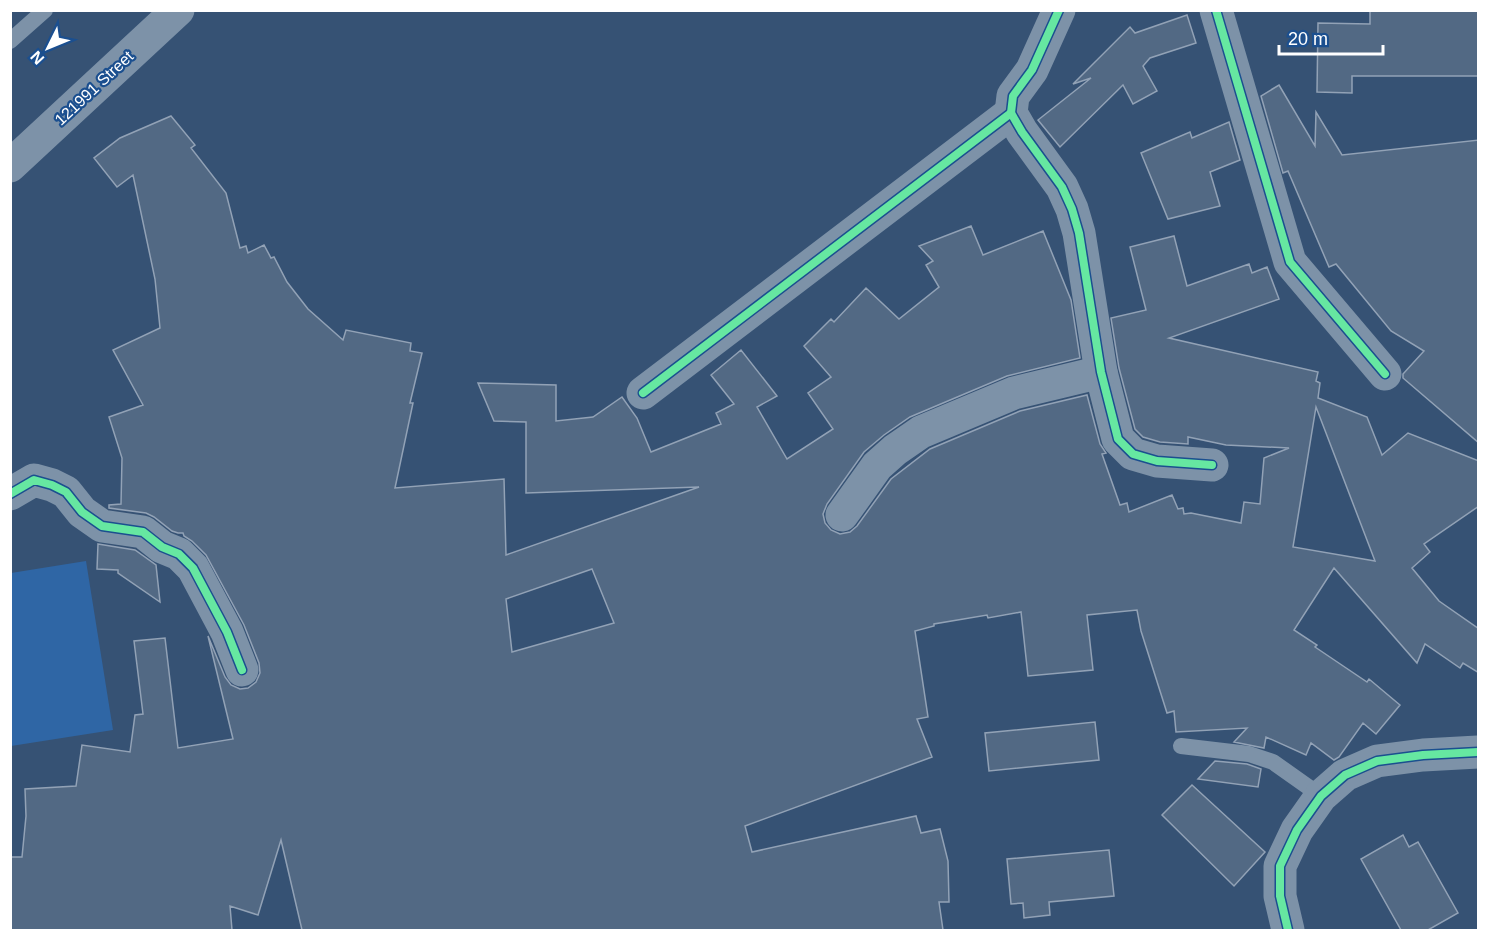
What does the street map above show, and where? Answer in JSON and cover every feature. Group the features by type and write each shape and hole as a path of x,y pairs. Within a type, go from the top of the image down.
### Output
{"street":[{"name":"121991 Street","path":"10,166 178,10"},
{"path":"1059,10 1032,70 1013,96 1011,113 1062,187 1072,209 1079,232 1101,372 1118,439 1132,454 1157,461 1212,465"},
{"path":"1216,10 1290,262 1385,374"},
{"path":"643,393 1011,113"},
{"path":"842,515 877,466 921,432 1014,393 1101,372"},
{"path":"10,494 34,480 52,485 66,492 82,512 102,526 143,532 162,548 179,554 193,568 204,588 227,632 242,670"},
{"path":"1288,930 1280,896 1280,866 1297,830 1321,796 1345,775 1377,761 1423,755 1479,752"}],"lane":[{"path":"10,41 45,10"},
{"path":"1181,746 1249,754 1273,762 1321,796"}],"shaded area":[{"path":"86,561 113,730 11,746 11,573"}],"building":[{"path":"1370,10 1479,10 1479,76 1352,76 1352,93 1317,92 1318,23 1370,24"},
{"path":"1187,15 1196,43 1150,58 1143,66 1157,91 1133,104 1123,85 1060,147 1038,120 1091,78 1073,84 1130,27 1135,33"},
{"path":"1279,85 1315,146 1316,112 1342,155 1479,140 1479,443 1403,378 1403,374 1424,351 1391,331 1336,264 1329,267 1288,171 1283,173 1261,96"},
{"path":"171,116 195,145 191,148 226,193 240,248 246,246 248,253 264,245 271,258 274,257 287,282 308,309 343,340 346,330 411,343 410,351 422,353 410,403 413,403 395,488 504,479 506,555 699,487 526,493 526,422 494,421 478,383 556,385 556,421 593,417 622,397 637,418 651,452 721,424 716,413 734,404 711,375 741,350 777,396 757,407 787,459 833,429 808,393 831,377 804,346 831,319 834,322 866,288 899,319 939,287 926,265 933,261 919,246 971,226 983,255 1043,231 1071,300 1080,358 1007,376 910,417 864,452 827,504 823,514 825,523 831,530 840,534 850,532 857,526 891,479 930,449 1020,411 1087,395 1100,444 1106,453 1102,454 1120,505 1127,503 1129,512 1172,495 1178,509 1183,508 1184,514 1191,513 1241,523 1244,502 1260,504 1264,458 1289,448 1226,445 1188,437 1188,444 1160,442 1143,437 1135,429 1119,368 1111,318 1146,310 1130,247 1174,236 1187,286 1249,264 1252,273 1267,267 1279,299 1169,338 1318,372 1316,381 1320,383 1318,398 1367,417 1382,455 1408,433 1479,461 1479,506 1424,544 1430,552 1412,568 1439,601 1479,629 1479,673 1463,663 1460,668 1425,644 1417,663 1334,568 1294,630 1367,682 1369,679 1400,705 1376,734 1363,723 1339,757 1334,760 1311,743 1306,755 1266,737 1264,748 1234,742 1247,728 1176,732 1174,711 1167,713 1141,631 1137,610 1087,615 1093,670 1028,676 1021,612 934,624 934,626 915,631 928,717 917,719 932,757 745,826 752,852 916,816 921,833 940,829 948,861 949,902 939,902 943,930 302,930 281,840 258,915 230,906 232,930 10,930 10,857 22,857 26,816 25,789 76,786 82,745 130,752 135,715 143,714 134,641 165,638 178,748 233,739 208,636 225,677 231,685 240,689 248,688 256,682 260,673 259,663 244,625 206,555 183,533 172,531 146,513 109,508 109,505 121,504 122,458 109,417 143,405 113,350 160,328 155,279 133,175 117,187 94,158 120,138","holes":["1316,407 1326,433 1375,561 1293,547","592,569 614,623 512,652 506,599"]},
{"path":"1229,122 1240,160 1210,172 1220,206 1168,219 1141,153 1190,132 1192,138"},
{"path":"98,544 135,550 156,565 160,602 118,573 118,570 97,569"},
{"path":"1095,722 1099,760 989,771 985,733"},
{"path":"1215,761 1247,764 1261,769 1258,787 1198,779"},
{"path":"1192,785 1265,852 1234,886 1162,815"},
{"path":"1403,835 1409,847 1418,842 1458,913 1428,930 1401,930 1361,859"},
{"path":"1109,850 1114,896 1049,902 1050,915 1024,918 1023,903 1011,904 1007,859"}],"cycle path":[{"path":"1059,10 1032,70 1013,96 1011,113 1062,187 1072,209 1079,233 1101,372 1118,439 1133,454 1157,461 1212,465"},
{"path":"1216,10 1290,262 1385,374"},
{"path":"643,393 1011,113"},
{"path":"10,494 34,480 52,485 66,492 82,512 102,526 143,532 162,547 179,554 193,568 227,632 242,670"},
{"path":"1288,930 1280,896 1280,866 1297,830 1321,796 1345,775 1377,761 1423,755 1478,752"}]}
